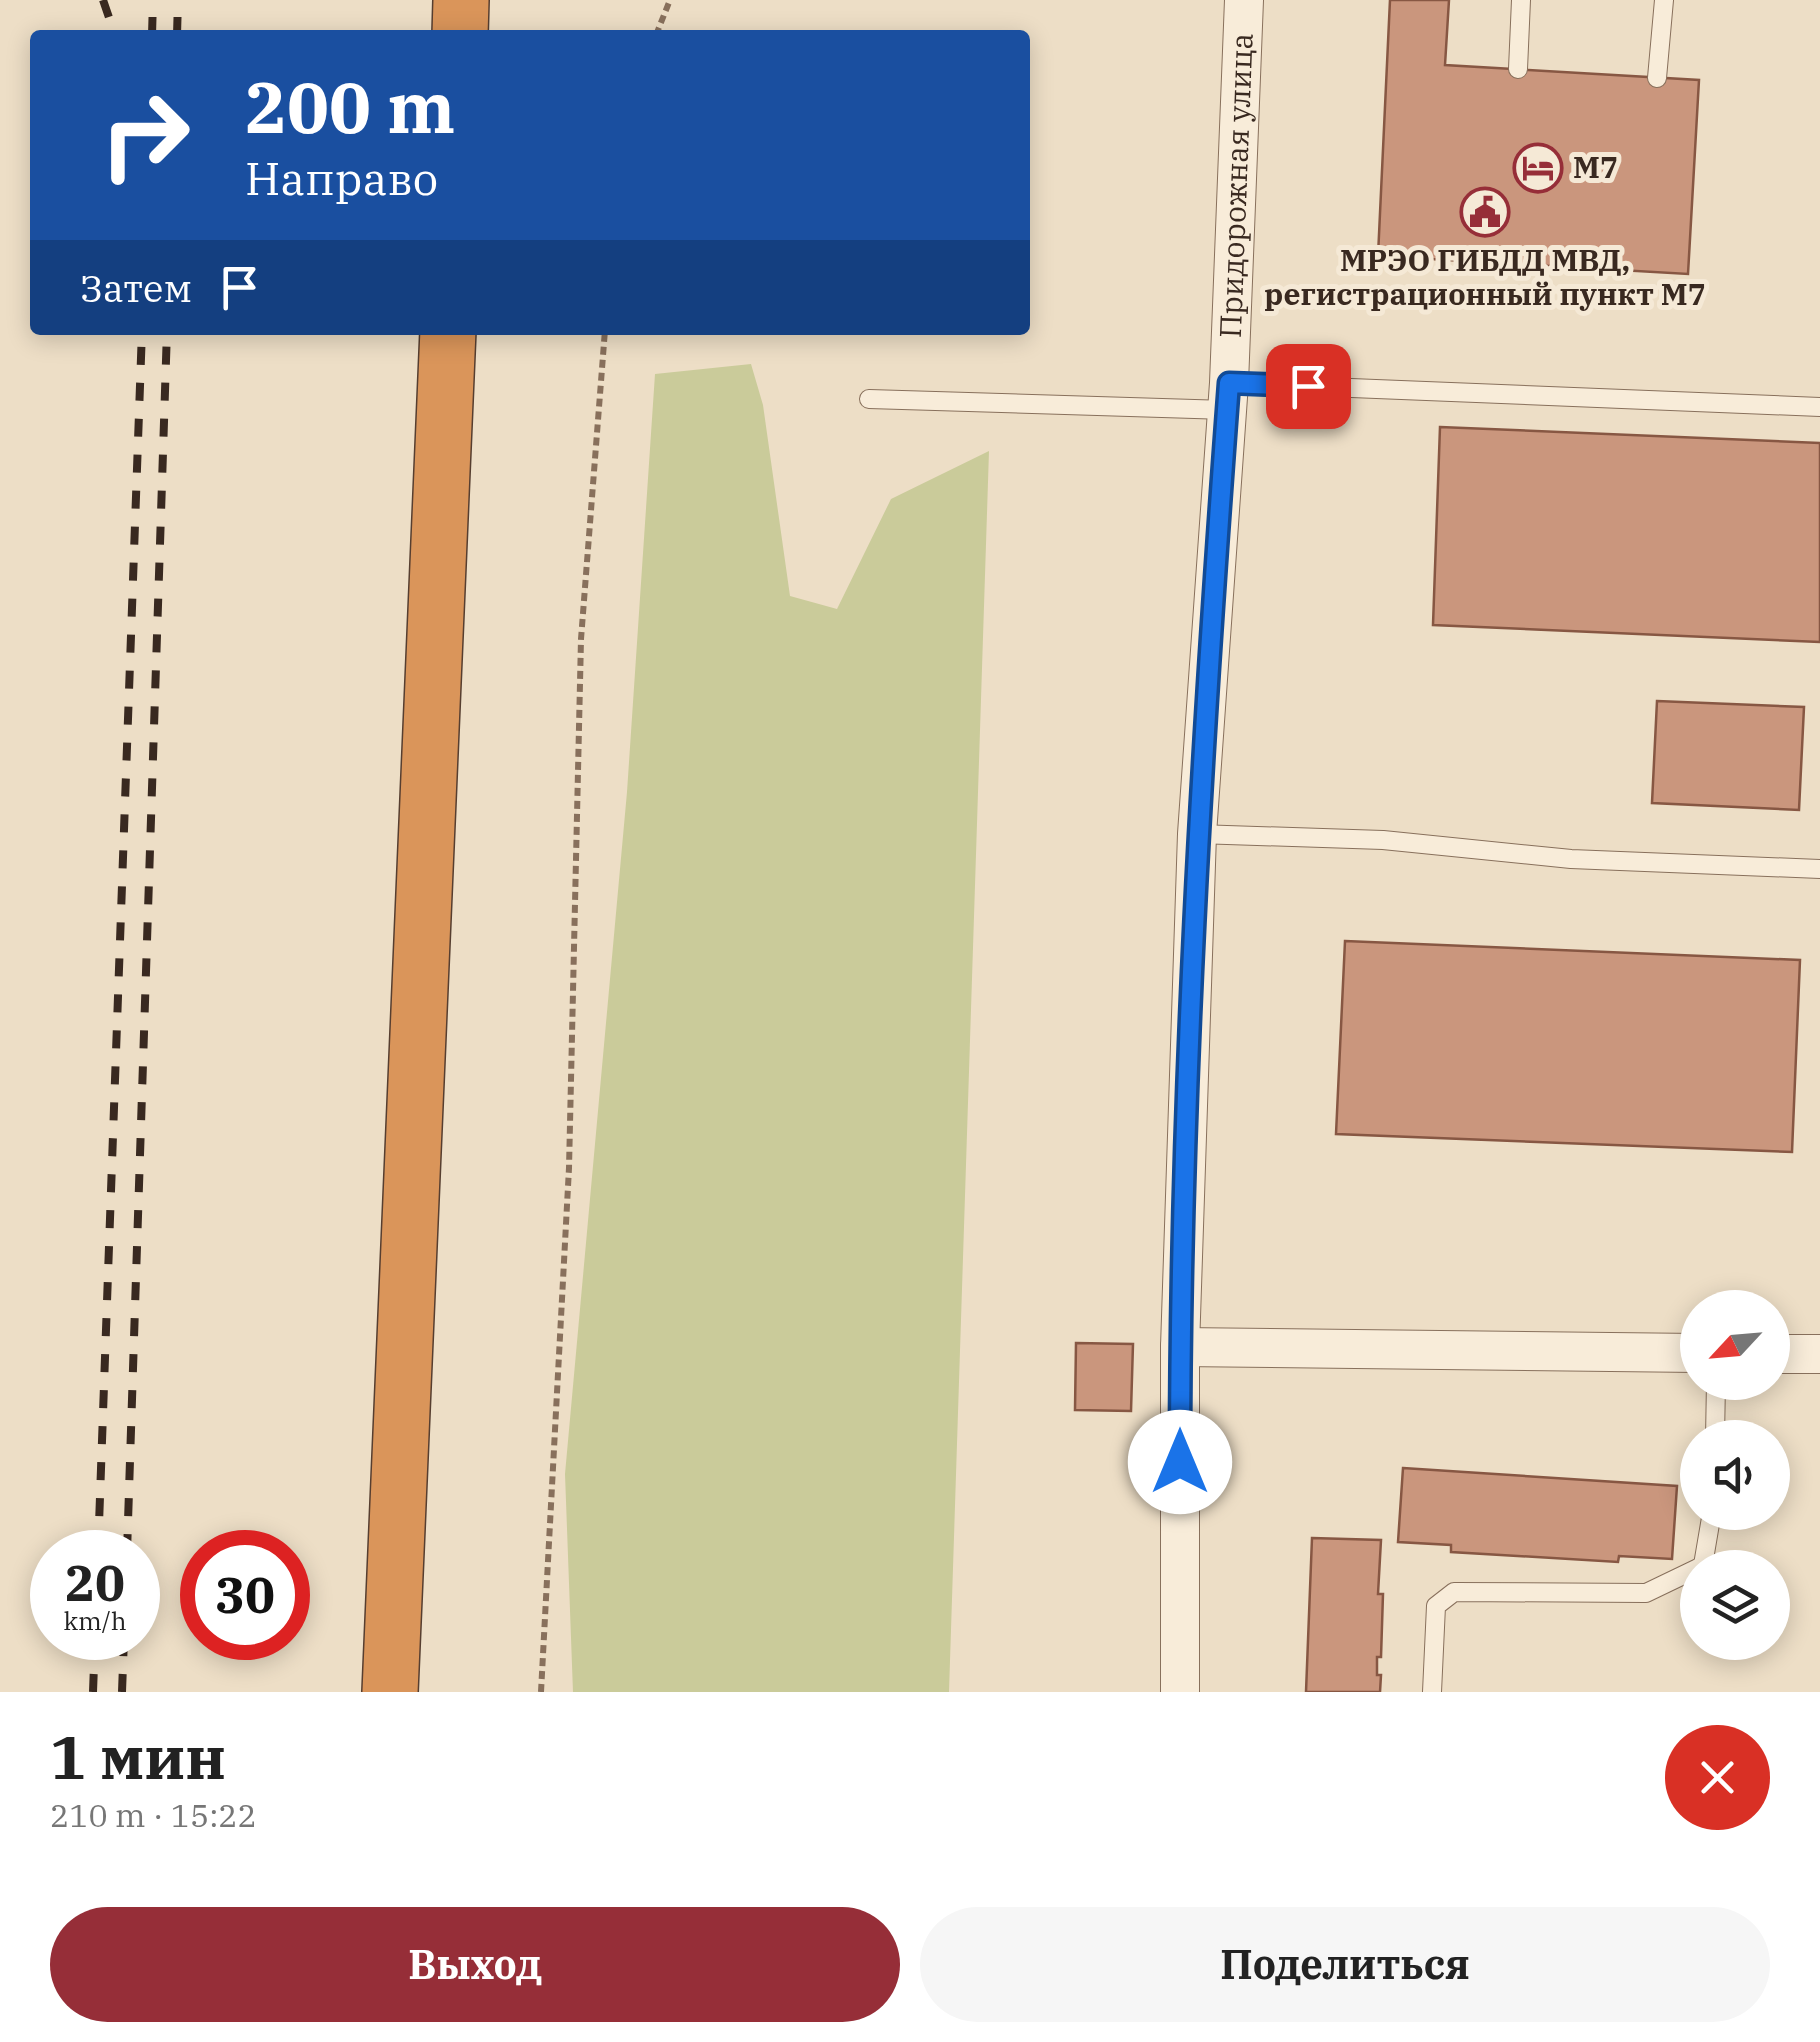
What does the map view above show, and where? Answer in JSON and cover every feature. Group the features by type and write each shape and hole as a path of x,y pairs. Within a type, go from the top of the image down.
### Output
{"highway":[{"path":"460,30 462,0"},
{"path":"390,1692 448,335"}],"street":[{"path":"463,30 483,0"},
{"name":"Придорожная улица","path":"1180,1692 1180,1347 1197,834 1228,397 1244,0"},
{"path":"1180,1347 1680,1353"},
{"path":"1790,1354 1820,1354"}],"lane":[{"path":"1518,69 1521,0"},
{"path":"1656,78 1664,0"},
{"path":"869,398 1228,397 1820,407"},
{"path":"1197,834 1383,840 1572,859 1820,869"},
{"path":"1432,1692 1436,1606 1454,1592 1646,1593 1680,1577"}],"path":[{"path":"658,30 670,0"},
{"path":"541,1692 570,1168 581,639 605,335"}],"green space":[{"path":"751,364 763,405 790,596 837,609 891,499 989,451 949,1692 573,1692 565,1474 627,792 655,374"}],"building":[{"name":"М7","path":"1390,0 1449,0 1445,65 1699,80 1688,274 1378,256"},
{"path":"1440,427 1820,443 1820,642 1433,625"},
{"path":"1657,701 1804,707 1799,810 1652,803"},
{"path":"1345,941 1800,960 1792,1152 1336,1134"},
{"path":"1076,1343 1133,1344 1131,1411 1075,1410"},
{"path":"1403,1468 1677,1486 1672,1559 1619,1556 1618,1562 1451,1552 1451,1545 1398,1542"},
{"path":"1312,1538 1381,1540 1381,1657 1377,1657 1380,1692 1306,1692"}],"railway":[{"path":"103,0 113,30"},
{"path":"152,30 153,0"},
{"path":"177,30 178,0"},
{"path":"99,1530 142,335"},
{"path":"128,1530 167,335"},
{"path":"93,1692 94,1660"},
{"path":"122,1692 123,1660"}],"place":[{"name":"М7","path":"1538,168"},
{"name":"МРЭО ГИБДД МВД, регистрационный пункт М7","path":"1485,212"}],"route":[{"path":"1180,1462 1180,1347 1197,834 1229,383 1308,386"}]}
